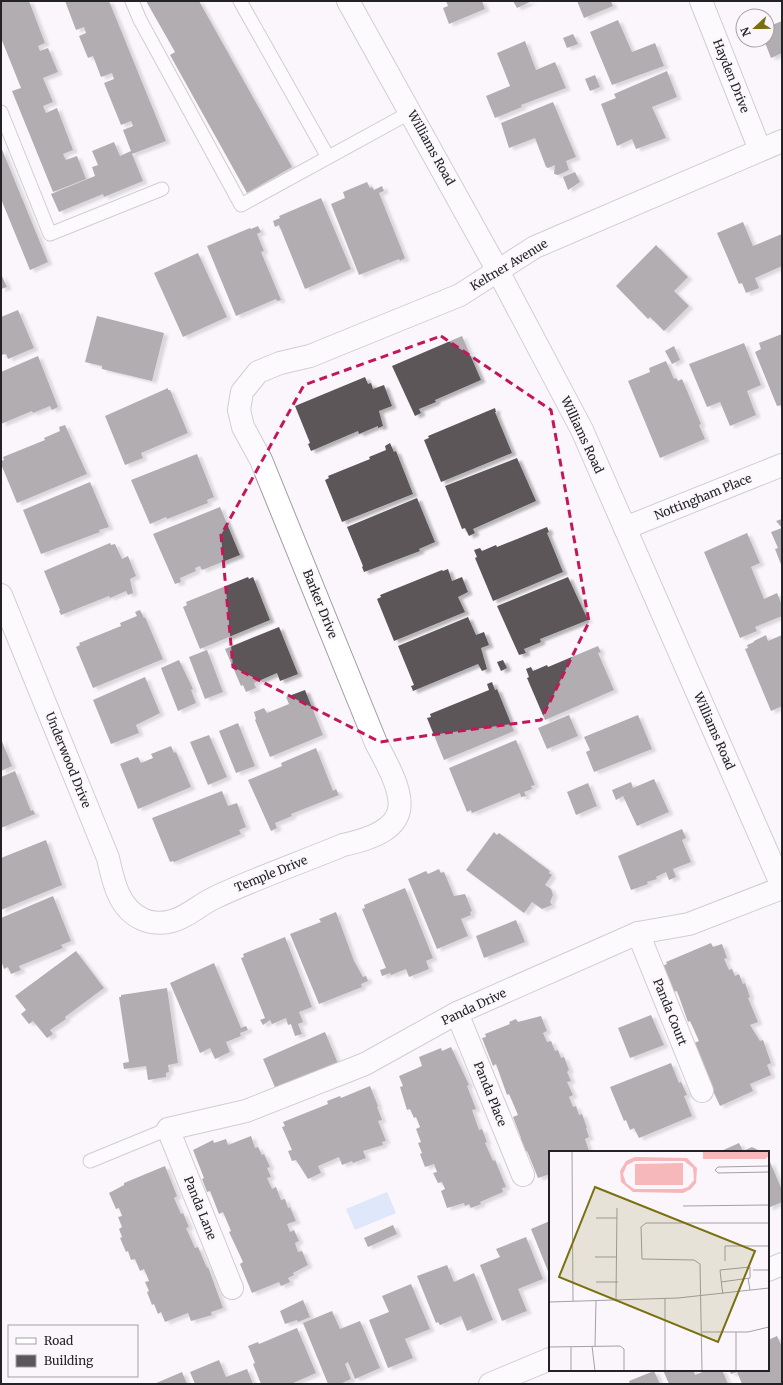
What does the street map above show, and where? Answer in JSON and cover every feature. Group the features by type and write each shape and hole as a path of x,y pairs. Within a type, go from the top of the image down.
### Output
{"street":[{"name":"Williams Road","path":"348,1 498,271 582,430 782,887"},
{"name":"Hayden Drive","path":"701,1 760,150"},
{"name":"Keltner Avenue","path":"242,392 258,372 280,363 310,356 457,296 535,247 782,141"},
{"name":"Barker Drive","path":"242,392 239,410 243,427 261,460 376,743 394,776 400,796 398,817"},
{"name":"Nottingham Place","path":"624,528 782,465"},
{"name":"Underwood Drive","path":"1,595 108,858 118,895 128,909 142,919"},
{"name":"Temple Drive","path":"142,919 157,923 171,922 187,915 213,898 343,845 364,841 384,832 398,817"},
{"name":"Panda Drive","path":"168,1129 246,1111 365,1064 457,1013 638,933 690,924 782,887"},
{"name":"Panda Court","path":"638,933 702,1091"},
{"name":"Panda Place","path":"457,1013 523,1175"},
{"name":"Panda Lane","path":"168,1129 232,1288"},
{"path":"769,1270 782,1264"},
{"path":"490,1384 549,1359"}],"lane":[{"path":"132,1 140,20 241,205 411,112"},
{"path":"240,1 328,157"},
{"path":"1,112 50,234 162,189"},
{"path":"90,1161 168,1129"}],"highlighted area":[{"path":"441,336 551,410 589,622 541,720 380,742 233,667 221,535 304,385"}],"water":[{"path":"387,1192 396,1213 355,1230 346,1209"}],"building":[{"path":"1,1 29,1 45,43 38,46 40,51 48,48 58,72 43,78 53,102 43,106 46,113 57,108 73,150 63,154 66,160 77,156 86,179 53,192 12,91 21,88 1,38"},
{"path":"65,1 109,1 166,141 132,154 143,181 104,197 103,194 59,212 51,194 95,176 92,167 98,165 92,151 114,142 120,156 131,151 123,130 133,126 131,121 121,125 104,83 114,79 112,73 101,77 93,56 88,58 79,36 86,33 84,27 76,30"},
{"path":"146,1 199,1 292,167 247,193 170,55 175,52"},
{"path":"446,1 482,1 485,9 449,24 443,8 448,6"},
{"path":"513,1 532,1 517,8"},
{"path":"577,1 611,1 613,6 584,18"},
{"path":"618,20 632,52 655,43 664,66 612,85 590,32"},
{"path":"782,21 782,53 771,58 767,48 775,48 775,24"},
{"path":"573,34 578,44 567,48 563,38"},
{"path":"525,41 536,70 555,62 566,88 521,105 522,107 495,118 486,96 510,86 497,53"},
{"path":"667,71 677,97 652,107 666,138 636,149 632,139 617,146 601,104 616,98 614,94"},
{"path":"595,75 600,87 590,91 585,79"},
{"path":"553,102 576,157 566,161 569,170 558,175 554,174 555,165 548,168 546,167 535,138 509,148 501,123"},
{"path":"1,147 48,262 30,270 1,199"},
{"path":"575,172 580,182 568,190 563,177"},
{"path":"367,182 370,188 372,187 374,190 382,186 384,191 379,193 405,258 359,275 331,204 345,198 343,192"},
{"path":"321,198 351,269 305,289 279,225 275,227 273,221 280,218 279,216"},
{"path":"743,222 753,246 782,234 782,266 755,278 759,288 746,293 742,283 739,284 717,233"},
{"path":"258,226 261,232 257,234 264,251 261,252 281,300 277,301 276,299 236,316 207,246"},
{"path":"656,245 688,277 674,291 689,306 664,331 650,317 648,319 616,286"},
{"path":"198,253 227,317 183,337 154,273"},
{"path":"1,274 7,287 1,289"},
{"path":"18,310 34,348 8,359 6,354 1,355 1,317"},
{"path":"97,316 164,333 152,381 102,369 102,366 85,362"},
{"path":"782,334 782,405 777,406 755,352 761,349 759,343"},
{"path":"462,336 481,380 435,400 436,402 419,409 421,413 415,416 392,366"},
{"path":"744,343 761,385 747,391 756,415 730,426 720,402 707,407 689,364"},
{"path":"674,346 680,360 672,364 665,351"},
{"path":"38,356 58,407 52,410 50,406 33,413 32,411 1,424 1,372"},
{"path":"666,361 674,379 676,378 678,381 682,379 701,424 699,425 705,439 660,458 628,381 650,372 649,368"},
{"path":"365,377 368,384 371,383 373,389 384,385 392,406 379,411 383,426 378,428 378,426 359,434 358,431 311,451 308,444 310,443 295,406"},
{"path":"168,388 188,433 141,453 143,458 125,465 105,416"},
{"path":"495,408 495,412 512,453 441,482 424,440 429,438 428,436"},
{"path":"65,425 87,474 17,503 1,464 1,461 4,460 3,457 45,440 44,438 60,431 59,427"},
{"path":"390,443 394,452 396,451 413,494 342,522 325,480 329,478 328,476 370,459 369,457 386,450 385,446"},
{"path":"197,454 214,497 207,500 208,503 150,524 131,480"},
{"path":"517,458 536,501 473,529 475,533 469,536 465,528 462,529 445,486"},
{"path":"90,482 109,527 99,530 100,532 41,554 23,510"},
{"path":"417,498 435,542 419,549 420,551 364,572 347,527"},
{"path":"220,507 240,555 202,570 200,566 195,568 196,571 180,578 181,582 175,584 153,534"},
{"path":"782,519 782,528 776,521"},
{"path":"547,527 549,532 547,533 563,572 493,601 475,558 477,557 474,550 480,548 482,551 496,545 497,547"},
{"path":"782,528 782,567 775,549 778,548 771,532"},
{"path":"747,533 760,563 751,567 764,599 777,593 782,605 782,616 755,627 757,631 740,638 704,552"},
{"path":"110,543 111,545 115,544 122,559 128,556 136,576 130,579 133,593 128,595 126,591 110,598 109,596 61,615 44,571"},
{"path":"448,569 452,581 462,577 468,592 458,597 465,612 394,641 377,599 381,597 380,595 442,570"},
{"path":"248,577 249,579 253,577 270,620 200,649 183,607 187,605 186,602"},
{"path":"568,577 588,620 540,639 541,642 524,649 526,653 519,655 497,606"},
{"path":"140,610 144,618 145,617 163,659 93,688 76,647 80,645 79,643 121,626 120,623 137,616 135,612"},
{"path":"468,617 476,635 484,632 489,645 481,648 487,669 482,671 478,664 413,691 411,686 414,685 398,646"},
{"path":"279,627 298,674 280,681 277,673 254,683 256,688 246,692 243,685 241,686 225,649"},
{"path":"766,635 768,641 782,635 782,706 771,711 745,649 748,648 747,645"},
{"path":"598,646 601,652 598,653 614,690 545,720 527,678 529,677 526,669 531,667 533,671 547,665 548,667"},
{"path":"207,650 223,692 205,699 189,657"},
{"path":"179,660 193,689 191,690 196,703 178,711 161,668"},
{"path":"503,660 507,668 501,671 497,662"},
{"path":"145,677 160,713 136,725 139,733 111,744 93,700"},
{"path":"492,682 495,690 497,689 514,731 444,760 427,718 431,717 430,714 489,690 487,684"},
{"path":"305,690 323,735 270,757 255,720 254,712 264,708 267,713 289,704 286,697"},
{"path":"569,715 578,736 547,749 538,728"},
{"path":"638,715 652,749 594,772 586,752 590,750 584,737"},
{"path":"238,723 255,766 236,773 219,731"},
{"path":"209,735 227,777 208,785 190,742"},
{"path":"1,739 12,766 1,771"},
{"path":"516,740 535,785 531,786 532,789 524,792 526,796 521,797 520,793 472,813 471,810 467,812 449,768"},
{"path":"171,746 174,753 176,752 191,787 138,809 120,764 138,757 141,763 153,758 151,754"},
{"path":"316,748 333,791 336,789 339,795 291,814 292,816 275,823 277,828 271,831 248,780 282,766 281,763"},
{"path":"15,771 31,811 33,810 35,814 1,828 1,777"},
{"path":"654,779 669,812 637,826 623,796 616,800 612,790 631,782 633,788"},
{"path":"588,783 597,806 576,815 567,792"},
{"path":"222,791 228,806 237,803 246,827 239,830 241,834 174,862 170,862 152,818"},
{"path":"682,829 686,838 682,840 691,862 673,869 676,877 669,880 666,872 656,877 657,879 647,882 648,884 631,890 618,856"},
{"path":"494,832 497,835 499,833 550,871 549,873 552,875 545,885 551,889 553,895 550,902 552,905 542,909 532,902 524,913 466,870"},
{"path":"46,840 62,885 1,910 1,858"},
{"path":"439,869 441,873 444,872 454,896 465,894 472,911 470,912 471,915 461,919 468,936 437,949 408,879 426,871 428,874"},
{"path":"405,888 433,958 426,961 429,969 409,977 406,969 391,975 390,973 382,976 380,970 386,968 362,909 365,908 364,905"},
{"path":"53,896 71,941 61,945 63,948 19,966 21,970 11,974 8,967 4,969 1,960 1,918"},
{"path":"336,912 354,961 363,977 366,976 368,981 361,984 362,987 319,1004 290,934 321,922 319,919"},
{"path":"516,920 525,942 484,958 476,936"},
{"path":"285,937 312,1007 299,1012 303,1022 298,1024 302,1034 295,1036 291,1024 288,1025 286,1018 272,1024 270,1020 263,1025 260,1020 265,1018 241,958 244,957 243,954"},
{"path":"711,943 713,947 722,944 727,958 724,959 729,970 732,969 735,976 739,974 743,984 745,983 750,997 748,998 758,1022 750,1025 760,1041 763,1040 771,1063 767,1065 771,1075 750,1084 753,1091 720,1106 701,1065 703,1065 694,1043 699,1041 690,1021 688,1022 677,991 673,992 662,966 667,964 666,962"},
{"path":"76,951 104,988 50,1030 53,1034 47,1038 33,1021 29,1024 21,1014 26,1010 15,996"},
{"path":"214,963 241,1028 246,1026 248,1030 240,1033 241,1036 226,1042 230,1052 215,1059 210,1048 200,1053 170,983"},
{"path":"167,988 178,1063 168,1065 169,1072 166,1073 166,1077 148,1080 146,1066 124,1069 123,1063 129,1062 119,997 121,997 121,995"},
{"path":"651,1015 664,1045 630,1058 618,1028"},
{"path":"541,1016 547,1031 543,1033 547,1042 551,1041 555,1051 558,1050 561,1058 564,1057 569,1070 567,1072 571,1081 567,1082 573,1095 569,1097 573,1107 576,1106 579,1115 582,1114 589,1137 585,1139 589,1151 549,1151 549,1174 538,1178 527,1151 524,1153 519,1139 521,1138 513,1117 518,1115 509,1094 507,1095 496,1064 493,1066 482,1038 486,1037 485,1034 510,1024 509,1022 516,1019 518,1022"},
{"path":"325,1032 339,1066 277,1092 263,1059"},
{"path":"451,1047 469,1085 467,1086 476,1109 472,1110 479,1130 482,1129 487,1142 485,1143 493,1161 495,1160 506,1187 502,1188 503,1192 480,1202 481,1204 471,1208 469,1204 465,1206 464,1203 447,1208 441,1191 445,1189 442,1182 438,1183 433,1173 437,1172 434,1164 425,1167 418,1143 421,1142 416,1129 420,1127 416,1117 414,1118 410,1109 407,1110 400,1087 403,1086 399,1076 422,1066 419,1057 441,1048 442,1051"},
{"path":"671,1063 679,1083 681,1082 687,1095 684,1096 692,1116 639,1138 634,1128 630,1130 626,1120 624,1121 610,1087"},
{"path":"370,1086 382,1120 378,1121 386,1141 382,1142 383,1145 363,1151 366,1158 353,1163 352,1161 342,1165 339,1157 318,1166 321,1173 308,1179 296,1160 292,1161 288,1151 292,1150 282,1127 285,1126 283,1122 328,1104 327,1101 340,1096 341,1098"},
{"path":"251,1136 255,1148 258,1147 262,1155 264,1154 270,1167 267,1168 271,1177 267,1178 272,1189 276,1187 281,1200 285,1199 288,1208 290,1207 296,1221 287,1224 290,1232 294,1230 299,1241 295,1243 298,1252 302,1251 308,1265 293,1273 294,1275 288,1278 290,1282 281,1286 279,1282 252,1293 240,1264 243,1262 229,1232 231,1231 223,1212 219,1214 210,1191 207,1192 202,1179 204,1178 193,1150 213,1140 214,1143 226,1139 228,1145"},
{"path":"739,1143 743,1151 721,1151"},
{"path":"752,1147 760,1151 743,1151"},
{"path":"769,1162 782,1190 782,1202 769,1208"},
{"path":"165,1166 177,1196 174,1198 189,1227 186,1228 195,1248 198,1247 207,1268 208,1267 223,1308 211,1312 212,1315 191,1321 188,1313 165,1322 161,1312 158,1314 154,1304 152,1305 147,1292 149,1291 145,1282 149,1281 144,1269 140,1271 135,1259 131,1260 128,1251 126,1252 120,1238 122,1237 119,1229 122,1227 118,1217 122,1216 119,1208 116,1209 109,1193 124,1185 124,1183"},
{"path":"549,1221 549,1274 531,1229"},
{"path":"393,1225 397,1234 368,1247 364,1238"},
{"path":"526,1237 543,1279 518,1289 527,1311 502,1321 480,1265 500,1257 496,1249"},
{"path":"447,1265 454,1282 474,1273 493,1320 467,1331 461,1316 440,1325 438,1322 436,1323 417,1276"},
{"path":"411,1284 430,1329 405,1339 413,1358 388,1368 369,1320 389,1312 382,1296"},
{"path":"303,1300 310,1317 298,1322 297,1320 285,1324 280,1311"},
{"path":"332,1311 340,1329 360,1321 380,1368 355,1379 348,1362 345,1364 351,1379 340,1384 328,1384 303,1323"},
{"path":"297,1328 316,1373 291,1384 261,1384 248,1346 258,1342 259,1344"},
{"path":"777,1336 782,1347 782,1384 742,1384 737,1372 731,1374 730,1371 769,1371 769,1340"},
{"path":"219,1360 226,1377 247,1369 253,1384 195,1384 190,1372"},
{"path":"654,1371 660,1384 630,1384 629,1381"},
{"path":"663,1371 693,1371 695,1375 705,1371 722,1371 728,1384 669,1384"},
{"path":"182,1372 187,1384 154,1384"}]}
